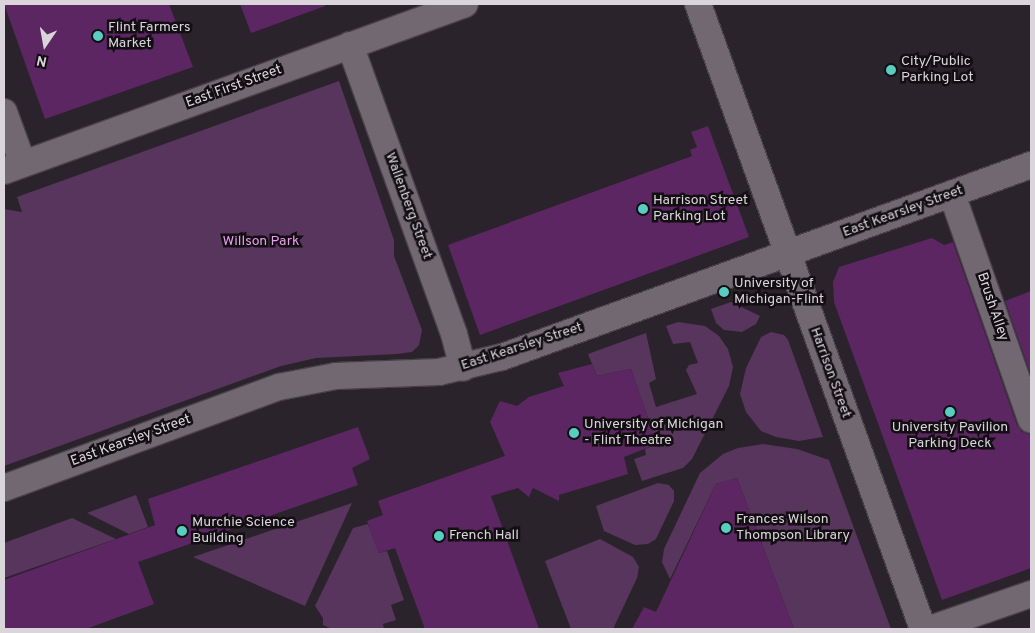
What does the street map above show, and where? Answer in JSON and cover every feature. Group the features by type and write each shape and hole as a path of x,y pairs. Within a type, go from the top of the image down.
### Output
{"street":[{"name":"East First Street","path":"13,168 465,4"},
{"name":"Harrison Street","path":"698,4 923,629"},
{"name":"Wallenberg Street","path":"350,45 454,334 463,368"},
{"path":"4,112 13,168"},
{"name":"East Kearsley Street","path":"4,488 279,388 336,376 409,374 463,368 502,357 1031,166"},
{"name":"Brush Alley","path":"952,194 1031,420"},
{"path":"930,629 1031,594"}],"green space":[{"name":"Willson Park","path":"339,81 394,240 394,256 422,330 419,345 412,352 316,358 281,366 4,466 4,209 22,212 17,197"},
{"path":"731,302 760,316 756,324 742,332 724,330 716,323 711,309"},
{"path":"678,322 705,326 719,336 728,349 733,367 729,386 692,459 683,468 642,481 634,459 646,455 645,449 657,444 631,369 597,376 588,354 646,333 656,379 649,383 656,407 697,394 686,370 689,365 698,363 690,342 673,344 666,326"},
{"path":"771,332 784,335 788,340 823,437 799,441 776,437 761,431 746,412 740,394 746,368 761,337"},
{"path":"763,444 797,449 829,460 891,629 794,629 737,478 716,484 670,579 662,562 664,549 700,473 723,454 738,448"},
{"path":"658,483 669,485 674,491 674,501 656,539 648,544 635,545 604,531 596,506"},
{"path":"136,495 148,527 129,534 87,513"},
{"path":"352,503 305,606 193,557"},
{"path":"72,518 116,539 4,578 4,543"},
{"path":"368,524 379,553 387,551 404,600 391,605 396,620 383,624 384,629 332,629 323,625 323,618 315,606 353,528"},
{"path":"600,539 633,557 639,567 637,578 613,629 571,629 545,561"}],"building":[{"name":"Flint Farmers Market","path":"4,4 169,4 193,67 45,119"},
{"path":"240,4 325,4 325,6 251,33"},
{"name":"Harrison Street Parking Lot","path":"708,126 749,237 480,335 448,245 692,156 690,150 697,147 691,132"},
{"name":"University Pavilion Parking Deck","path":"932,238 944,245 953,242 1017,425 1022,432 1031,435 1031,568 942,600 834,302 833,282 839,267"},
{"path":"1031,291 1031,375 1005,301"},
{"path":"592,364 597,376 631,369 657,444 624,457 628,474 559,495 559,501 533,488 529,497 518,488 491,496 539,629 425,629 395,548 379,553 367,521 383,515 378,501 505,456 490,422 500,401 517,406 529,397 564,386 558,373"},
{"name":"Murchie Science Building","path":"358,427 370,459 352,468 358,485 138,562 154,604 86,629 4,629 4,580 155,525 148,499"},
{"name":"Frances Wilson Thompson Library","path":"737,478 794,629 632,629 644,607 656,612 716,484"}],"place":[{"name":"Flint Farmers Market","path":"98,36"},
{"name":"City/Public Parking Lot","path":"891,70"},
{"name":"Harrison Street Parking Lot","path":"643,209"},
{"name":"University of Michigan-Flint","path":"724,292"},
{"name":"University Pavilion Parking Deck","path":"950,412"},
{"name":"University of Michigan - Flint Theatre","path":"574,433"},
{"name":"Frances Wilson Thompson Library","path":"726,528"},
{"name":"Murchie Science Building","path":"182,531"},
{"name":"French Hall","path":"439,536"}]}
